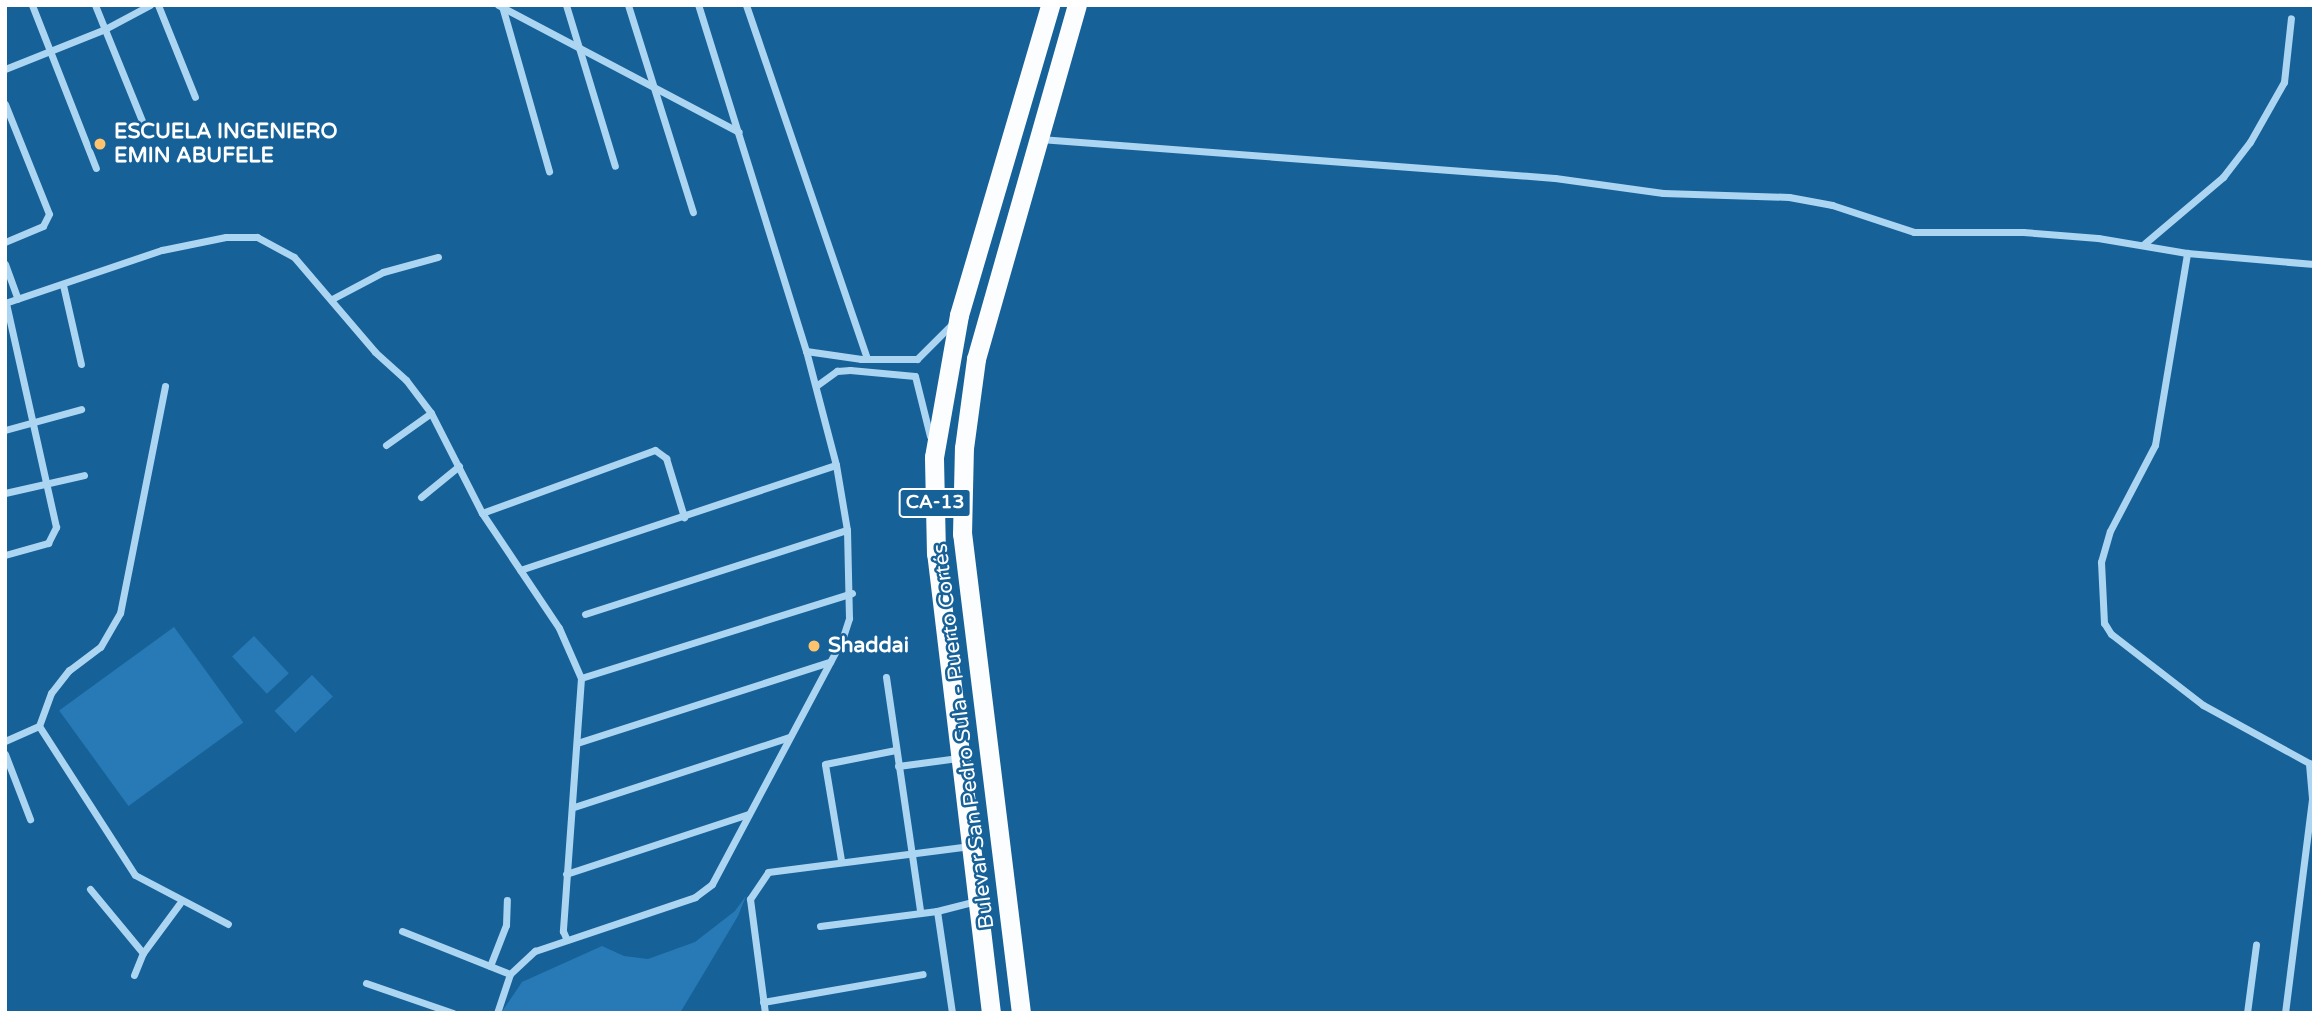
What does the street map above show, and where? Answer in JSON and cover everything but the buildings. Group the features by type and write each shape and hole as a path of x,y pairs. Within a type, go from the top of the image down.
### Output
{"highway":[{"name":"Bulevar San Pedro Sula - Puerto Cortés","path":"991,1013 936,554 934,457 959,315 1050,5"},
{"path":"1060,5 1051,39 1060,44 1070,30"},
{"name":"Bulevar San Pedro Sula - Puerto Cortés","path":"1021,1013 962,534 962,491 976,359 1077,5"},
{"path":"1033,63 1044,50 1053,51 1034,124 1039,139"}],"street":[{"path":"32,5 96,168"},
{"path":"95,5 142,121"},
{"path":"5,69 105,29 150,5"},
{"path":"158,5 195,97"},
{"path":"566,5 615,166"},
{"path":"628,5 693,212"},
{"path":"497,1013 510,974 535,951 704,892 831,662 849,618 852,593 847,530 836,465 806,351 698,5"},
{"path":"747,5 867,359"},
{"path":"501,6 739,132"},
{"path":"501,6 549,171"},
{"path":"2144,244 2223,177 2250,142 2284,82 2291,18"},
{"path":"5,104 49,214 43,226 5,242"},
{"path":"1039,139 1555,178 1663,193 1789,197 1832,205 1914,232 2023,232 2144,244 2187,253 2314,264"},
{"path":"5,555 48,543 54,535 48,483 36,422 6,303 196,241 257,237 294,257 431,413 482,513 564,637 581,678 574,807 562,931 566,938"},
{"path":"2187,253 2155,445 2104,549 2104,623 2111,634 2203,705 2309,763 2312,798 2285,1013"},
{"path":"332,299 383,271 438,257"},
{"path":"5,264 18,299"},
{"path":"63,285 81,364"},
{"path":"806,351 867,359 918,359 959,315"},
{"path":"816,386 837,371 915,376 934,457"},
{"path":"5,741 39,726 51,693 69,670 100,647 120,613 165,386"},
{"path":"5,430 81,409"},
{"path":"386,445 431,413"},
{"path":"482,513 654,450 666,458 684,517"},
{"path":"520,570 836,465"},
{"path":"421,497 459,466"},
{"path":"5,493 84,475"},
{"path":"585,614 847,530"},
{"path":"581,678 852,593"},
{"path":"577,743 831,662"},
{"path":"886,677 909,851 920,910"},
{"path":"39,726 86,794 125,864 144,882 180,903 228,924"},
{"path":"574,807 790,737"},
{"path":"841,860 825,764 896,750"},
{"path":"5,754 30,819"},
{"path":"898,766 959,758"},
{"path":"566,874 748,814"},
{"path":"765,1013 750,899 758,883 768,872 909,851 970,846"},
{"path":"90,889 143,953"},
{"path":"490,966 506,925 507,900"},
{"path":"820,926 920,910 937,911 976,901"},
{"path":"134,975 143,953 180,903"},
{"path":"937,911 952,1013"},
{"path":"402,931 510,974"},
{"path":"2247,1013 2256,945"},
{"path":"763,1002 923,974"},
{"path":"366,983 453,1013"}],"shaded area":[{"path":"174,627 243,722 128,806 59,710"},
{"path":"254,636 289,673 267,694 232,656"},
{"path":"312,675 333,697 295,733 275,711"},
{"path":"746,896 738,916 680,1013 501,1013 522,982 602,946 624,956 648,959 695,942 735,911"}],"place":[{"name":"ESCUELA INGENIERO EMIN ABUFELE","path":"100,144"},
{"name":"Shaddai","path":"814,646"}]}
